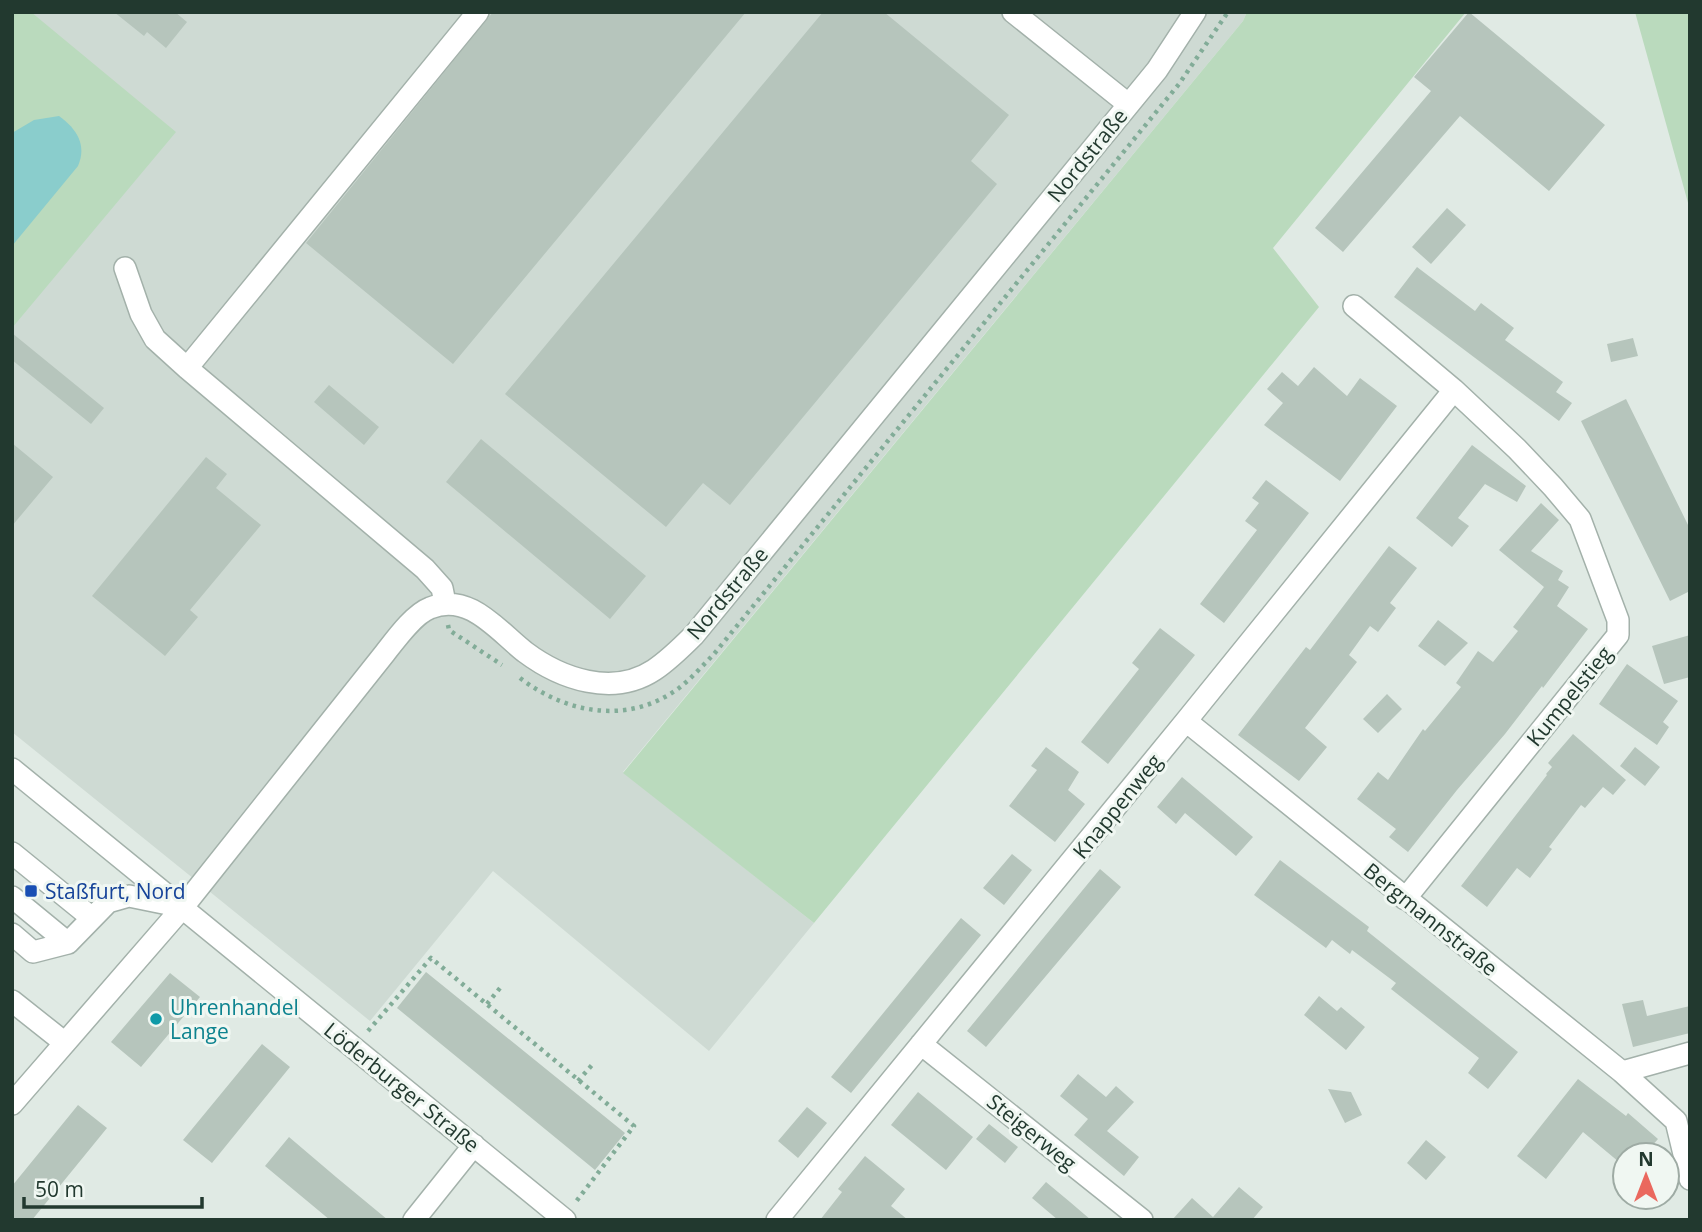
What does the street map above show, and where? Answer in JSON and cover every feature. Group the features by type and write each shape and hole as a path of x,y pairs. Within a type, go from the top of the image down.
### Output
{"street":[{"path":"187,368 478,12"},
{"path":"1013,12 1128,104"},
{"name":"Nordstraße","path":"445,603 462,605 481,615 526,653 550,668 578,679 607,684 630,681 661,665 694,635 1157,70 1195,12"},
{"path":"12,1104 183,907 403,631 427,608 445,603 442,588 425,569 155,339 141,313 125,268"},
{"name":"Kumpelstieg","path":"1354,306 1454,390 1517,449 1580,519 1618,620 1618,635 1405,899"},
{"name":"Knappenweg","path":"777,1220 1454,390"},
{"name":"Bergmannstraße","path":"1186,721 1622,1072 1675,1121 1690,1179"},
{"name":"Löderburger Straße","path":"12,769 564,1219"},
{"path":"12,853 92,918"},
{"path":"12,934 33,951 68,943 107,902 129,896 183,907"},
{"path":"12,897 68,943"},
{"path":"12,1001 65,1043"},
{"name":"Steigerweg","path":"921,1044 1142,1220"},
{"path":"1622,1072 1690,1053"},
{"path":"414,1220 474,1145"}],"path":[{"path":"353,1048 431,958 634,1126 564,1219"},
{"path":"486,1004 500,988"},
{"path":"578,1080 592,1065"}],"shaded area":[{"path":"12,12 1247,12 1243,21 623,772 814,923 709,1051 493,871 370,1021 12,732"}],"green space":[{"path":"12,12 31,12 176,132 12,328"},
{"path":"1247,12 1466,12 1273,248 1319,307 814,923 623,773 1243,21"},
{"path":"1635,12 1690,12 1690,210"}],"water":[{"path":"59,116 71,126 79,138 81,158 78,166 12,246 12,133 34,120"}],"building":[{"path":"114,12 175,12 187,22 166,48 147,32 144,36"},
{"path":"493,12 746,12 453,364 306,243"},
{"path":"823,12 884,12 1009,115 971,161 997,184 730,505 703,483 666,527 505,394"},
{"path":"1469,12 1605,125 1549,191 1460,116 1343,252 1315,228 1431,91 1414,77"},
{"path":"1447,208 1466,225 1431,264 1412,247"},
{"path":"1417,267 1475,311 1481,303 1514,328 1505,340 1563,382 1556,392 1572,403 1559,421 1394,297"},
{"path":"12,333 104,408 91,424 12,360"},
{"path":"1633,338 1638,356 1611,362 1607,344"},
{"path":"1314,367 1347,396 1360,378 1397,406 1340,481 1264,425 1283,403 1267,389 1282,372 1298,386"},
{"path":"329,385 379,427 364,445 314,402"},
{"path":"1626,399 1690,529 1690,591 1670,601 1581,421"},
{"path":"481,439 646,576 610,619 446,482"},
{"path":"12,443 53,477 12,526"},
{"path":"1472,445 1526,486 1517,502 1485,484 1458,518 1469,526 1452,547 1416,518"},
{"path":"206,457 227,474 216,488 261,525 190,610 198,617 165,656 92,596"},
{"path":"1266,480 1309,513 1224,623 1200,604 1257,530 1245,521 1259,503 1252,498"},
{"path":"1541,503 1559,520 1531,551 1563,571 1558,580 1569,587 1557,606 1588,629 1408,852 1389,837 1396,829 1357,799 1378,772 1388,780 1423,729 1425,731 1461,687 1456,683 1478,651 1493,662 1518,631 1513,627 1544,587 1499,550"},
{"path":"1389,546 1417,568 1390,603 1396,608 1378,632 1370,626 1349,655 1357,662 1305,728 1327,747 1299,781 1238,735 1306,647 1310,650"},
{"path":"1438,620 1468,643 1445,666 1418,646"},
{"path":"1160,628 1195,655 1108,764 1081,742 1139,669 1132,663"},
{"path":"1690,635 1690,677 1664,684 1652,646"},
{"path":"1627,664 1678,701 1663,722 1669,727 1657,745 1599,704"},
{"path":"1387,694 1402,709 1378,733 1363,719"},
{"path":"1573,734 1626,780 1613,795 1603,787 1585,808 1581,805 1549,847 1552,849 1530,878 1517,868 1487,907 1461,886 1547,775 1552,767 1548,763"},
{"path":"1046,747 1079,772 1068,790 1085,804 1055,842 1009,806 1037,770 1031,766"},
{"path":"1635,747 1660,767 1645,786 1620,766"},
{"path":"1182,777 1253,837 1236,856 1185,813 1176,824 1157,807"},
{"path":"1012,854 1032,870 1004,905 983,888"},
{"path":"1280,860 1369,927 1367,931 1518,1052 1488,1089 1468,1073 1479,1058 1391,989 1396,983 1352,950 1350,954 1332,940 1326,948 1254,895"},
{"path":"1100,869 1121,887 986,1047 967,1031"},
{"path":"961,918 981,935 851,1093 831,1077"},
{"path":"426,972 625,1133 595,1170 397,1008"},
{"name":"Uhrenhandel Lange","path":"170,973 200,997 141,1067 111,1042"},
{"path":"1319,996 1337,1011 1341,1007 1365,1027 1346,1050 1304,1015"},
{"path":"1643,1000 1647,1016 1690,1006 1690,1033 1633,1047 1622,1004"},
{"path":"262,1044 290,1067 212,1163 183,1140"},
{"path":"1078,1074 1106,1097 1116,1086 1134,1102 1107,1131 1139,1157 1124,1176 1074,1135 1088,1119 1060,1096"},
{"path":"1578,1079 1626,1116 1628,1113 1658,1139 1611,1141 1611,1155 1583,1132 1546,1179 1517,1156"},
{"path":"1328,1089 1351,1092 1362,1115 1345,1123"},
{"path":"918,1092 973,1137 946,1170 891,1125"},
{"path":"78,1105 107,1128 32,1220 12,1220 12,1186"},
{"path":"807,1107 827,1123 798,1158 778,1141"},
{"path":"989,1124 1018,1147 1005,1163 976,1139"},
{"path":"289,1137 388,1220 330,1220 265,1166"},
{"path":"1426,1140 1446,1157 1426,1180 1407,1163"},
{"path":"865,1156 905,1189 891,1206 908,1220 820,1220 842,1192 838,1189"},
{"path":"1046,1182 1091,1220 1058,1220 1032,1198"},
{"path":"1239,1187 1263,1207 1252,1220 1172,1220 1192,1198 1213,1217"}],"place":[{"name":"Staßfurt, Nord","path":"31,891"},
{"name":"Uhrenhandel Lange","path":"156,1019"}]}
